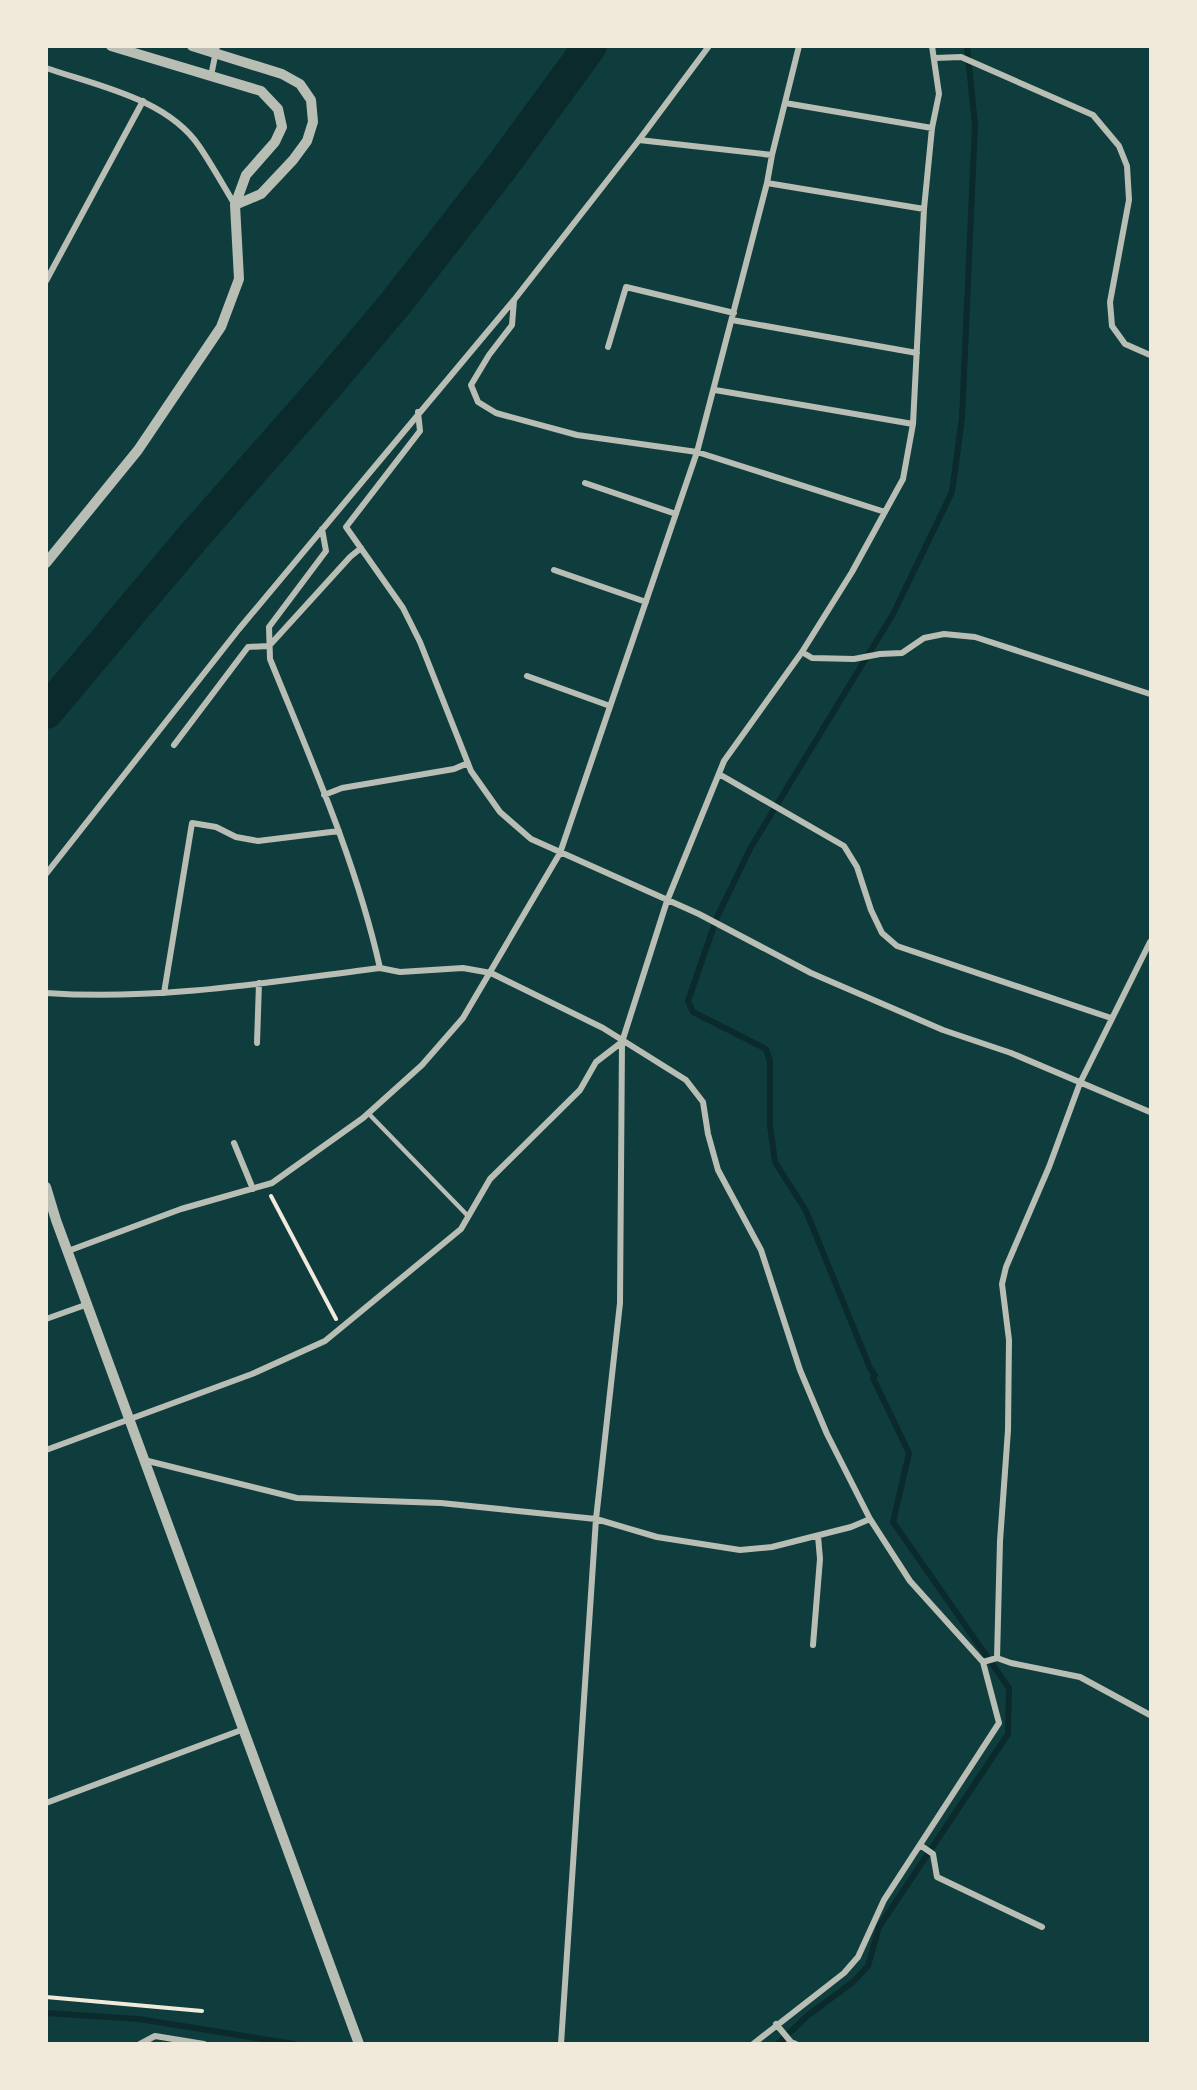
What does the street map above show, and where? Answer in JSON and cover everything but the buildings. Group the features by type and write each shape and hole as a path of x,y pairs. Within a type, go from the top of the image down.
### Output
{"street":[{"path":"46,563 138,450 220,327 239,279 235,205 246,175 275,142 282,127 278,109 261,91 111,46"},
{"path":"192,46 216,50 282,74 300,84 311,100 313,122 306,141 293,160 261,194 235,205"},
{"path":"46,874 239,629 418,412 514,300 709,46"},
{"path":"68,1251 182,1209 272,1184 368,1113 422,1065 463,1018 491,973 560,853 697,452 715,390 799,46"},
{"path":"561,2043 596,1519 620,1303 622,1042 667,901 724,760 802,652 852,572 903,479 913,424 924,209 932,128 939,94 932,46"},
{"path":"211,76 216,50"},
{"path":"935,58 961,57 1093,115 1119,146 1127,166 1130,200 1110,302 1113,326 1125,344 1150,355"},
{"path":"46,68 143,101 167,114 198,144 235,205"},
{"path":"46,281 143,101"},
{"path":"785,103 932,128"},
{"path":"639,140 772,155"},
{"path":"767,183 924,209"},
{"path":"608,347 626,286 733,316 917,353"},
{"path":"514,300 512,325 489,355 471,385 478,402 496,413 577,435 697,452 885,512"},
{"path":"715,390 913,424"},
{"path":"418,412 420,431 346,527 404,608 420,642 471,771 500,812 531,839 699,914 812,973 943,1030 1011,1053 1150,1112"},
{"path":"585,483 676,514"},
{"path":"322,529 326,551 269,627 270,659 339,831 372,931 380,968"},
{"path":"174,745 248,646 269,646 350,557 361,548"},
{"path":"554,570 646,602"},
{"path":"802,652 812,658 854,659 902,653 924,638 944,634 975,637 1150,694"},
{"path":"527,676 610,706"},
{"path":"324,795 342,788 454,769 468,763"},
{"path":"719,774 844,846 857,867 882,933 897,946 1111,1018"},
{"path":"164,993 192,823 216,827 236,837 258,841 339,831"},
{"path":"997,1658 1000,1541 1008,1430 1009,1351 1002,1284 1006,1267 1049,1167 1080,1083 1150,942"},
{"path":"46,993 69,995 194,992 380,968 400,972 463,968 491,973 603,1028 686,1080 703,1102 708,1134 718,1170 761,1250 805,1380 827,1434 870,1519 910,1581 983,1662 999,1723 884,1900 858,1956 844,1973 753,2043"},
{"path":"257,1043 260,983"},
{"path":"46,1450 252,1374 325,1341 461,1229 490,1179 580,1090 596,1062 622,1042"},
{"path":"234,1143 253,1189"},
{"path":"46,1187 359,2043"},
{"path":"46,1320 88,1304"},
{"path":"144,1460 297,1498 441,1503 596,1519 657,1537 740,1550 772,1547 851,1527 870,1519"},
{"path":"813,1644 820,1559 818,1536"},
{"path":"983,1662 997,1658 1011,1664 1080,1677 1150,1715"},
{"path":"46,1803 244,1729"},
{"path":"920,1845 933,1854 937,1877 1042,1927"},
{"path":"776,2024 790,2042 796,2043"},
{"path":"140,2043 155,2036 204,2043"}],"lane":[{"path":"368,1113 468,1216"}],"path":[{"path":"266,1185 341,1327"},
{"path":"46,1997 202,2011"}],"waterway":[{"path":"46,712 194,536 395,304 503,165 590,46"},
{"path":"778,2044 807,2016 853,1982 868,1966 879,1927 1008,1734 1009,1688 893,1522 909,1453 873,1378 875,1375 870,1368 806,1211 775,1162 770,1125 770,1061 766,1049 693,1012 688,1001 717,917 751,847 893,614 952,492 962,418 975,124 967,46"},
{"path":"46,2013 139,2019 294,2044"}]}
